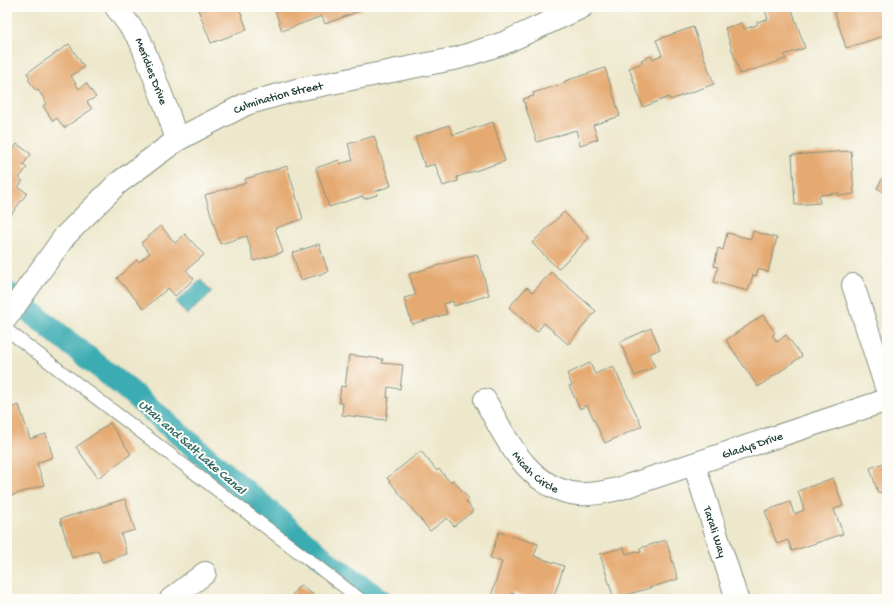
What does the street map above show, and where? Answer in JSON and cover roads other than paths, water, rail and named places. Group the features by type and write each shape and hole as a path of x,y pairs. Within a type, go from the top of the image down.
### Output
{"street":[{"name":"Meridies Drive","path":"116,7 140,40 177,140"},
{"name":"Culmination Street","path":"9,319 30,285 65,236 112,189 177,140 246,104 296,90 458,58 504,43 582,7"},
{"path":"853,285 887,390"},
{"name":"Micah Circle","path":"485,400 516,454 523,464 540,479 558,489 578,494 598,494 618,489"},
{"name":"Gladys Drive","path":"618,489 887,400"},
{"name":"Tarali Way","path":"694,464 737,599"},
{"path":"171,599 205,572"}],"lane":[{"path":"9,319 360,599"}],"water":[{"path":"201,280 212,292 187,315 176,302"}],"waterway":[{"name":"Utah and Salt Lake Canal","path":"7,293 127,389 332,566 379,599"}]}
